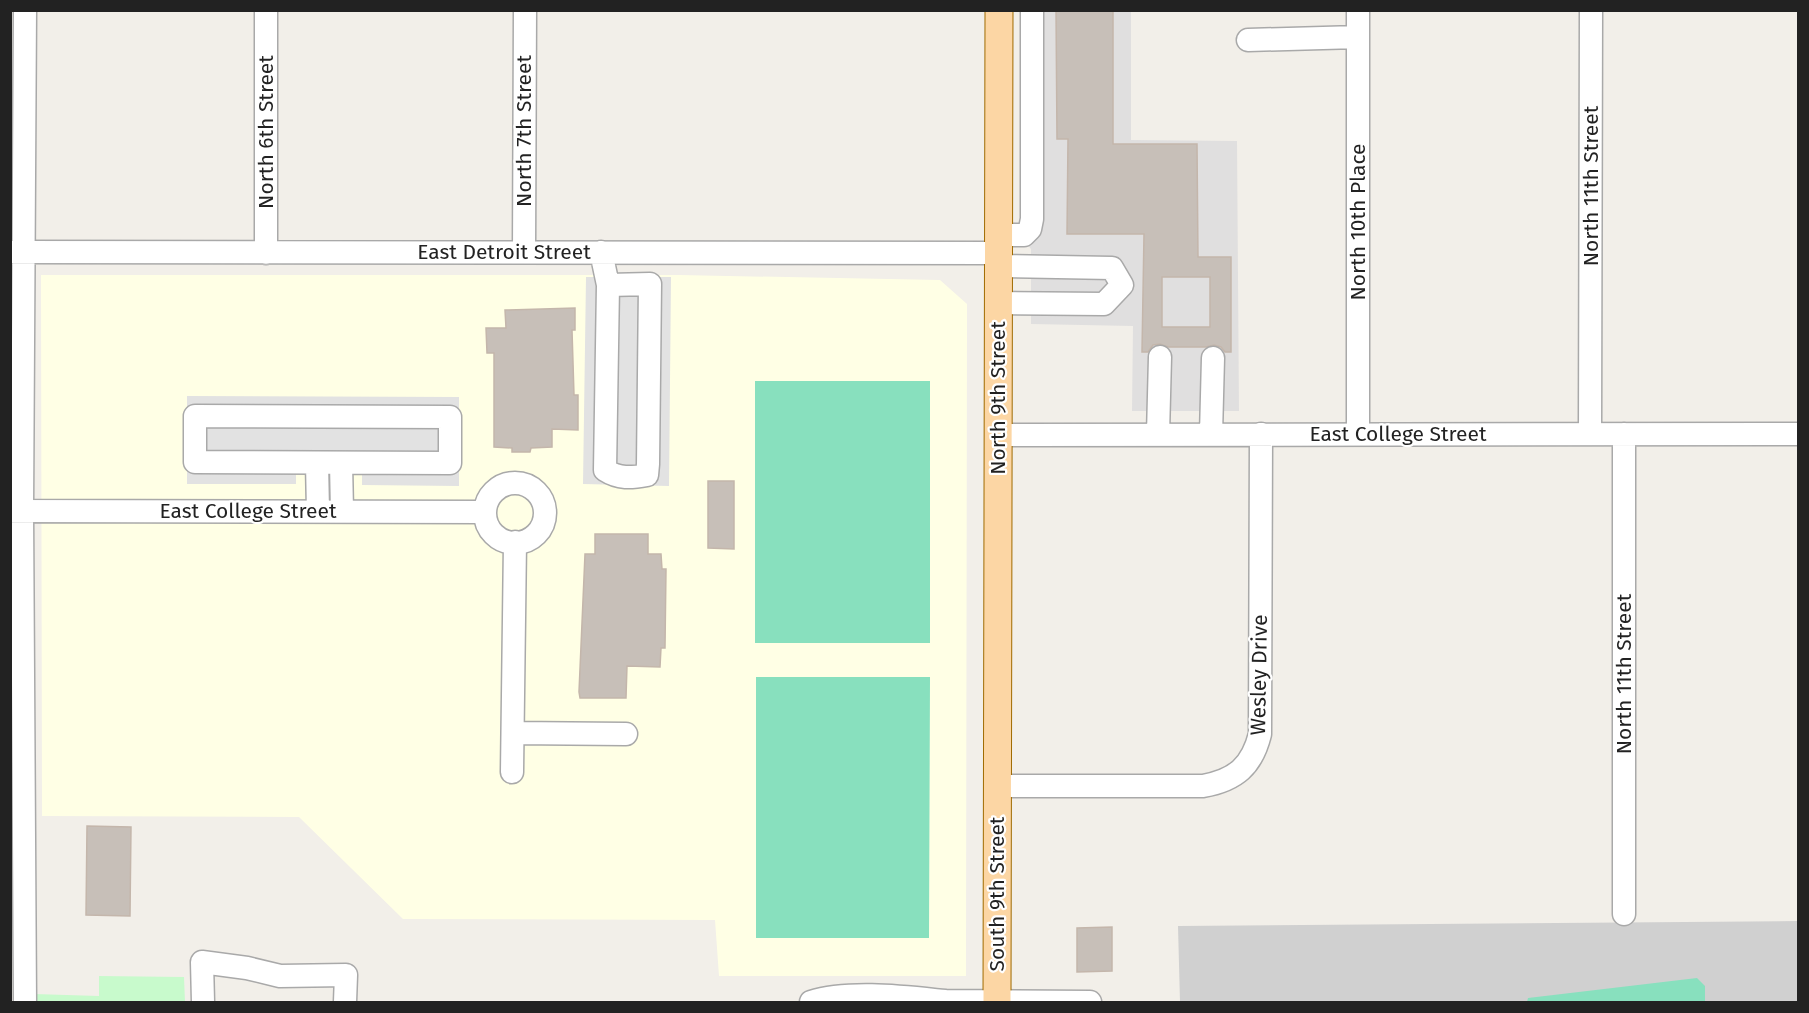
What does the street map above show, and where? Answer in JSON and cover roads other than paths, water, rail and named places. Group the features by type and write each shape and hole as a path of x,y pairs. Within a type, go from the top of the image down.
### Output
{"main road":[{"name":"North 9th Street","path":"996,786 999,10"},
{"name":"South 9th Street","path":"996,786 997,1002"}],"street":[{"path":"25,10 17,252 16,511 17,918 26,1002"},
{"name":"North 6th Street","path":"266,10 266,253"},
{"name":"North 7th Street","path":"524,252 525,10"},
{"path":"998,251 1024,235 1030,229 1032,219 1032,10"},
{"name":"North 10th Place","path":"1358,10 1358,434"},
{"name":"North 11th Street","path":"1590,434 1591,10"},
{"path":"1248,40 1358,37"},
{"path":"998,251 1112,268 1122,285 1104,304 998,303"},
{"name":"East Detroit Street","path":"17,252 998,251"},
{"path":"601,252 608,285 605,470 615,477 647,475 650,284 608,285"},
{"path":"1158,434 1160,357"},
{"path":"1211,434 1213,358"},
{"path":"195,416 450,417 450,462 317,462 195,462 195,416"},
{"name":"Wesley Drive","path":"996,786 1203,786 1214,784 1237,773 1253,757 1260,734 1262,434"},
{"name":"North 11th Street","path":"1624,434 1624,914"},
{"name":"East College Street","path":"998,435 1798,434"},
{"path":"317,462 318,511"},
{"path":"341,462 342,511"},
{"path":"521,483 531,487 538,494 545,513 543,523 531,538 515,542 504,541 496,536 490,529 485,512 487,501 493,492 501,486 521,483"},
{"name":"East College Street","path":"16,511 485,512"},
{"path":"512,772 515,542"},
{"path":"513,733 627,734"},
{"path":"203,1002 202,962 247,968 280,976 346,975 345,1002"},
{"path":"811,1002 832,996 909,997 945,1002 1090,1002"}]}
